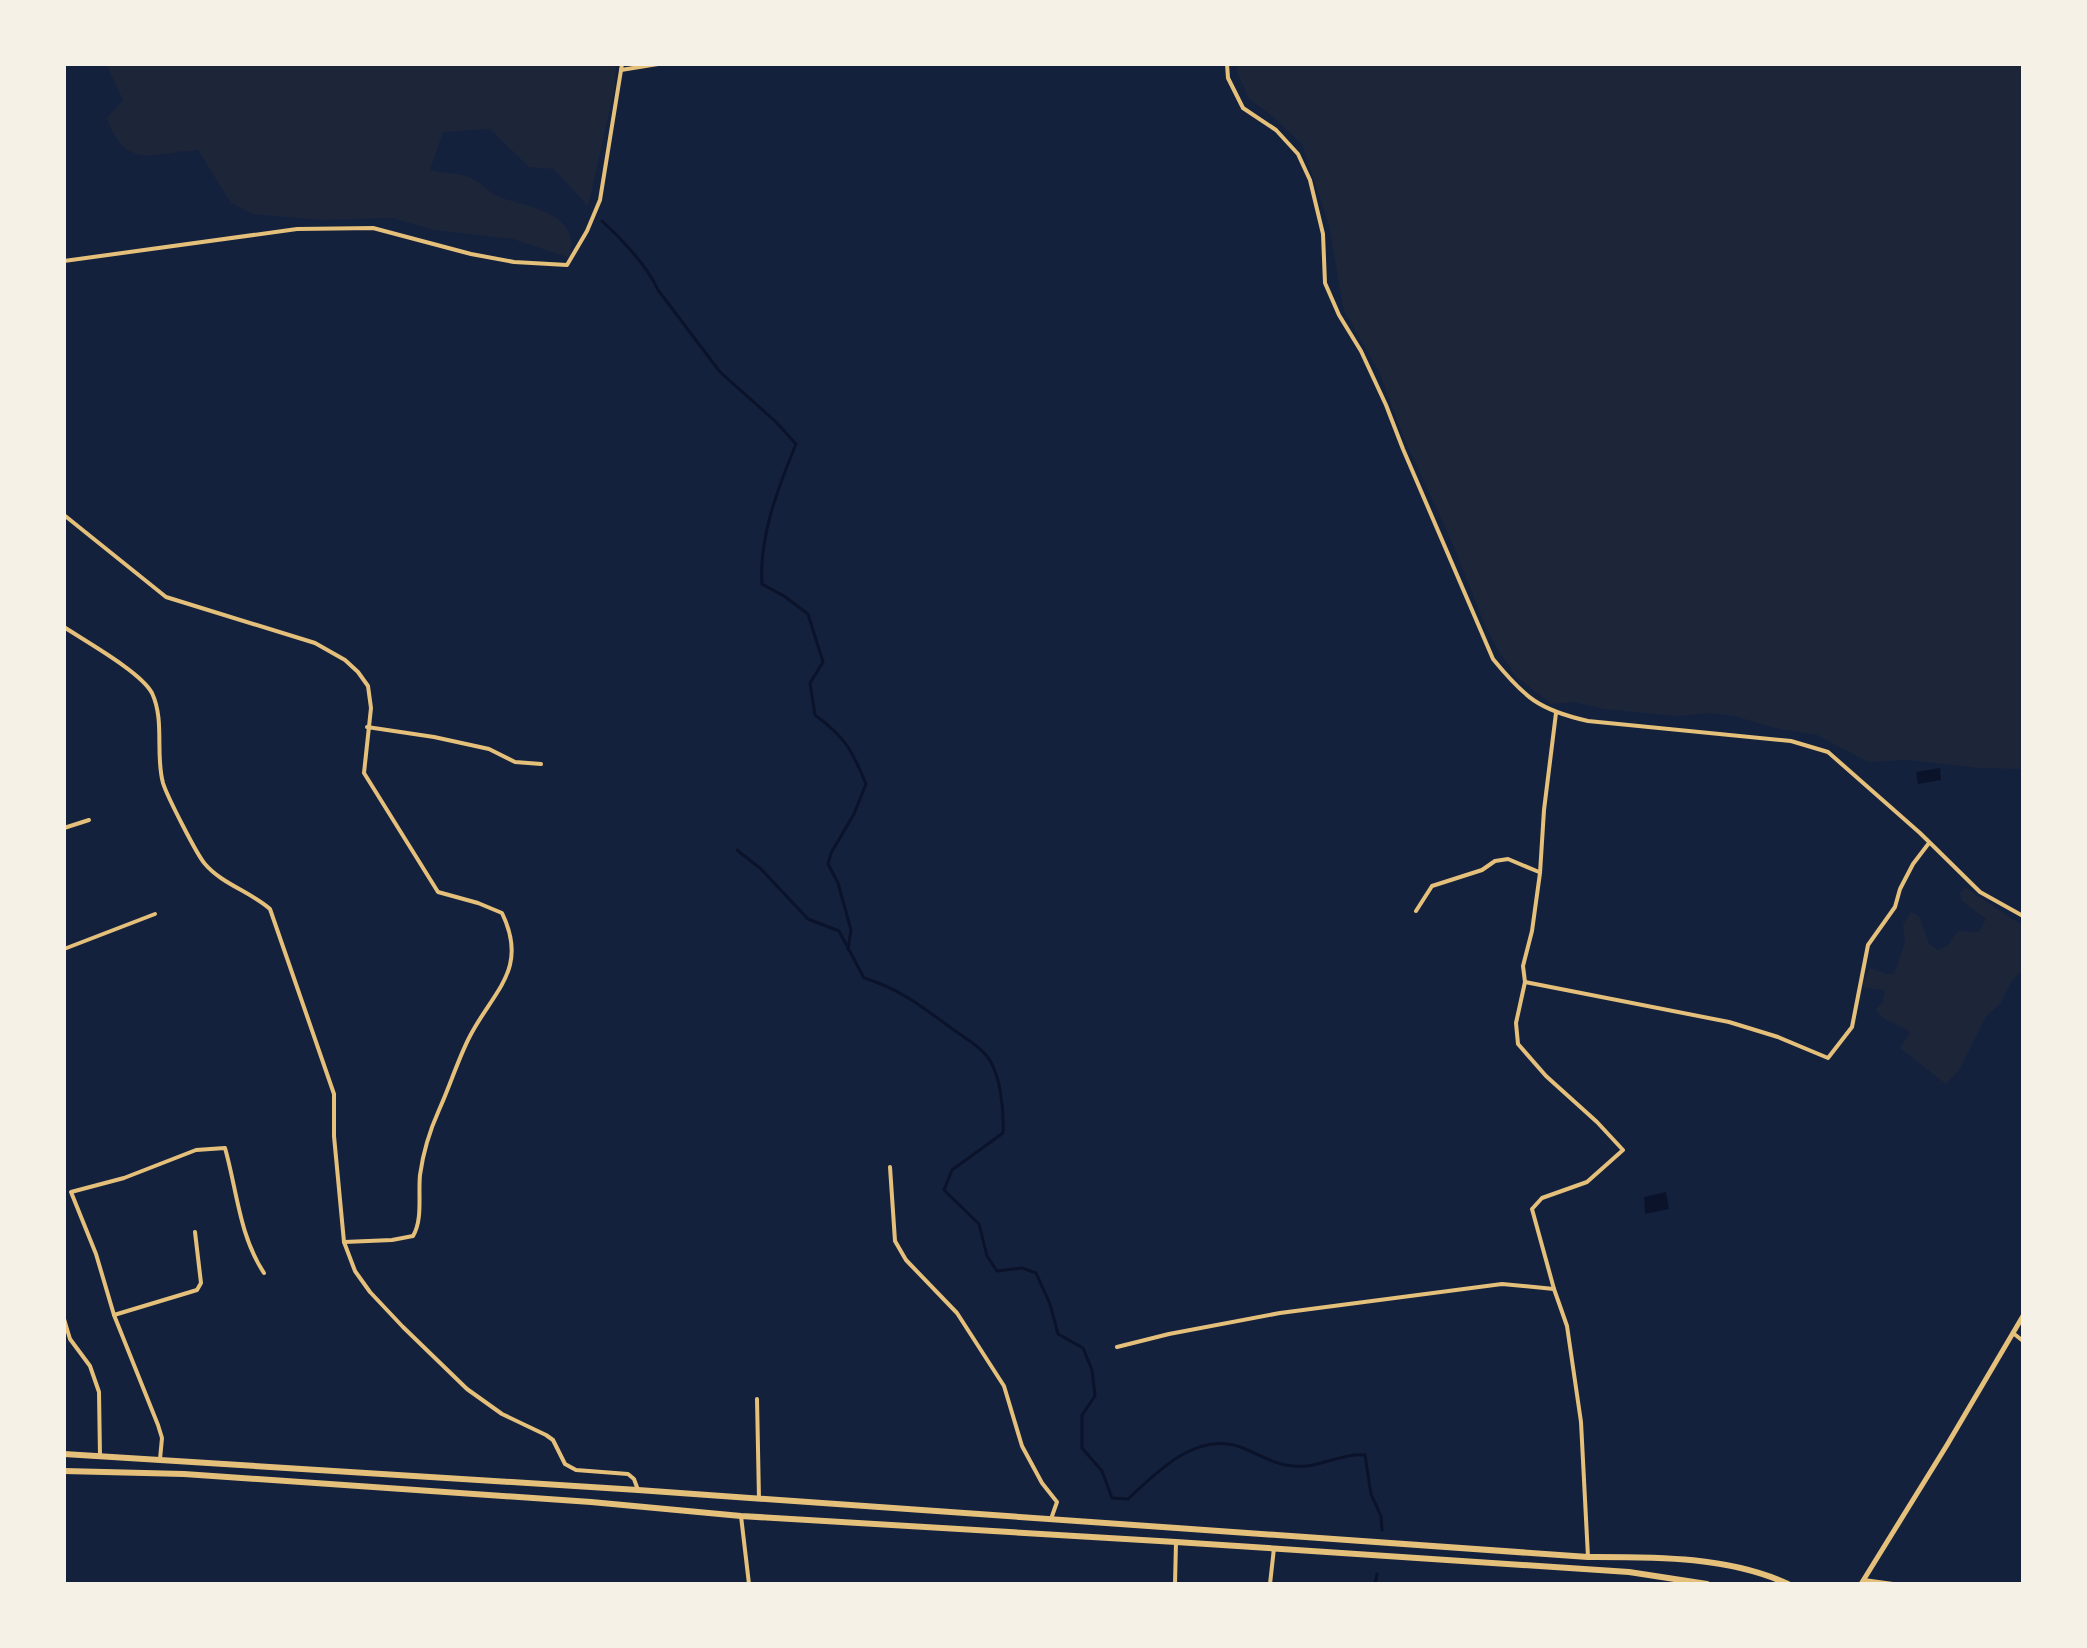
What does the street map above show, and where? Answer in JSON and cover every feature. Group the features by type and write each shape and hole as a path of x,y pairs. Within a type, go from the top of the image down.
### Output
{"main road":[{"path":"64,1454 638,1490 1588,1557 1630,1557 1727,1565 1767,1574 1788,1584"},
{"path":"64,1471 215,1476 576,1501 741,1516 1629,1572 1707,1584"},
{"path":"1629,1572 1630,1557"}],"street":[{"path":"64,261 297,229 373,228 471,254 514,262 567,265 587,231 600,200 622,67 658,64"},
{"path":"1227,64 1228,78 1243,108 1276,130 1298,154 1323,234 1325,283 1386,405 1493,659 1514,684 1532,700 1556,713 1588,721 1791,741 1828,752 1980,892 2023,916"},
{"path":"64,515 166,597 306,639 345,660 368,686 371,708 364,773 438,892 502,913 512,934 513,958 498,993 470,1036 436,1116 422,1165 419,1226 413,1236 344,1242"},
{"path":"64,627 116,661 147,687 157,711 163,783 200,857 215,873 270,909 334,1094 334,1136 344,1242 355,1271 370,1292 467,1389 502,1414 553,1440 565,1464 576,1470 628,1474 634,1479 638,1490"},
{"path":"1556,713 1540,873 1532,931 1523,966 1525,982 1516,1023 1518,1044 1546,1076 1623,1150 1587,1182 1542,1198 1532,1209 1567,1326 1581,1422 1588,1557"},
{"path":"367,727 434,737 489,749 515,762 541,764"},
{"path":"64,828 89,820"},
{"path":"1525,982 1729,1022 1778,1037 1828,1058 1852,1027 1868,945 1895,907 1913,864 1929,843"},
{"path":"1416,911 1432,886 1482,870 1495,861 1508,859 1540,873"},
{"path":"64,949 155,914"},
{"path":"160,1459 162,1438 158,1425 114,1315 96,1254 71,1192 124,1178 196,1150 225,1148 246,1236 253,1257 264,1273"},
{"path":"890,1167 895,1241 906,1260 957,1313 1004,1386 1022,1446 1042,1483 1057,1502 1051,1519"},
{"path":"114,1315 197,1290 201,1283 195,1232"},
{"path":"1117,1347 1280,1313 1502,1284 1554,1289"},
{"path":"1893,1584 1862,1582 2023,1316"},
{"path":"64,1319 70,1339 90,1366 99,1392 100,1457"},
{"path":"2013,1333 2023,1341"},
{"path":"757,1399 759,1499"},
{"path":"741,1516 749,1584"},
{"path":"1175,1584 1176,1542"},
{"path":"1270,1584 1274,1548"}],"shaded area":[{"path":"106,64 616,64 615,87 588,206 554,169 529,167 490,129 443,132 430,170 469,177 499,197 551,215 568,231 570,258 513,239 434,230 392,218 321,220 252,214 231,203 198,150 143,155 123,146 107,118 123,100"},
{"path":"1238,64 2023,64 2023,769 1908,760 1868,762 1817,735 1775,728 1734,716 1709,713 1676,716 1604,709 1574,702 1551,704 1517,677 1484,623 1451,540 1404,438 1379,371 1344,311 1329,225 1302,144 1249,99 1237,72"},
{"path":"1940,768 1941,780 1918,784 1916,772"},
{"path":"1966,888 2023,926 2023,969 2011,982 2000,1004 1986,1016 1959,1070 1946,1084 1900,1048 1910,1033 1882,1017 1876,1009 1883,1002 1885,990 1864,988 1863,984 1870,968 1894,974 1905,943 1903,925 1911,912 1919,916 1929,944 1938,950 1947,946 1958,931 1979,932 1986,919 1962,901 1960,892"},
{"path":"1666,1192 1669,1209 1645,1214 1644,1197"}],"waterway":[{"path":"602,221 641,263 720,372 796,444 767,530 762,584 808,614 823,662 810,683 815,715 834,730 846,745 866,784 828,864 838,883 851,930 848,949"},
{"path":"737,850 761,869 808,919 839,931 864,978 888,987 920,1006 978,1047 991,1063 1000,1092 1003,1133 952,1170 944,1190 979,1224 987,1256 997,1271 1022,1268 1036,1273 1050,1304 1058,1334 1083,1348 1092,1370 1095,1396 1082,1415 1082,1448 1102,1471 1112,1498 1128,1499 1176,1458 1219,1443 1234,1445 1276,1463 1292,1466 1365,1455 1371,1494 1381,1516 1382,1530"},
{"path":"1375,1584 1377,1574"}]}
